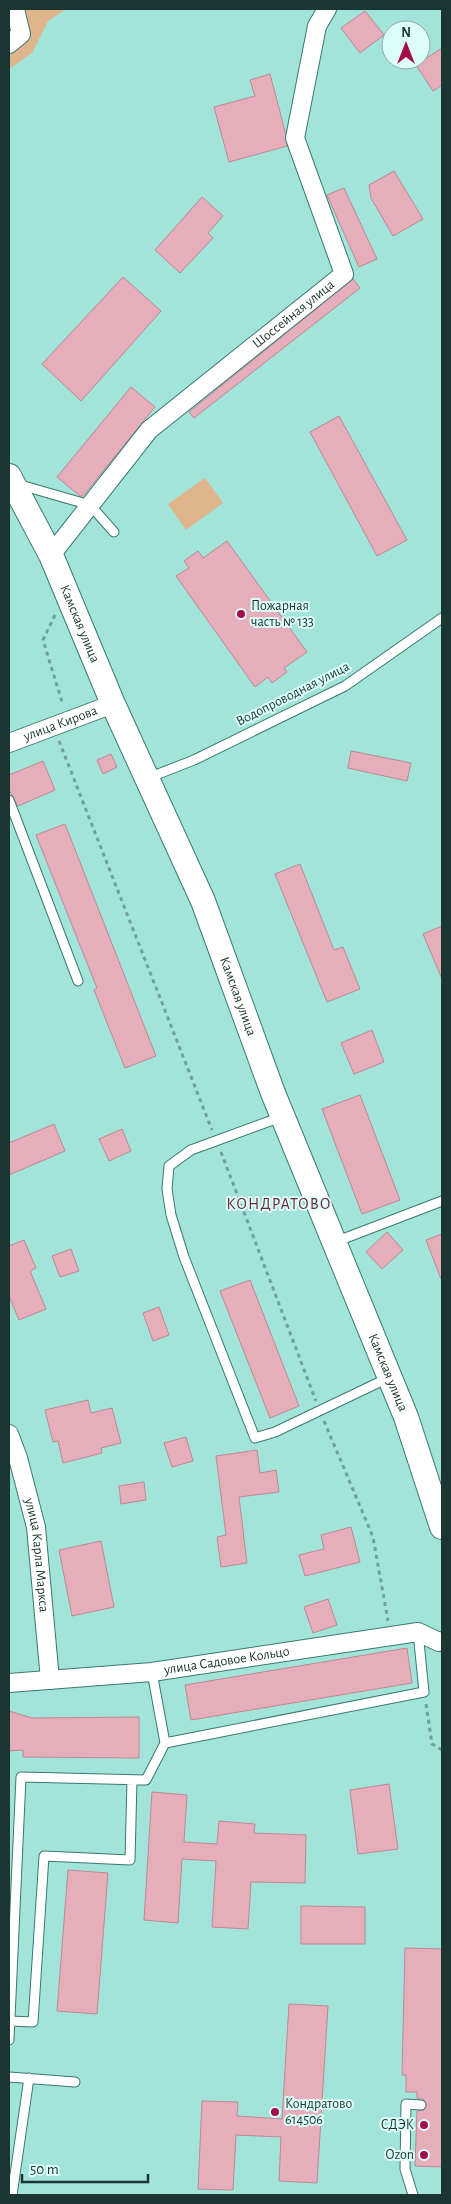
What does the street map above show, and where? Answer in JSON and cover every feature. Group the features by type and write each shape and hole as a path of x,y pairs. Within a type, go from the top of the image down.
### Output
{"street":[{"path":"9,44 21,34 15,9"},
{"name":"Шоссейная улица","path":"51,555 149,430 344,274 295,138 317,26 327,9"},
{"name":"Камская улица","path":"11,480 51,555 113,704 203,901 283,1116 406,1417 442,1527"},
{"name":"улица Кирова","path":"9,744 113,704"},
{"name":"улица Карла Маркса","path":"9,1434 13,1459 36,1527 50,1680"},
{"path":"418,1632 439,1642 442,1641"},
{"name":"улица Садовое Кольцо","path":"9,1683 152,1672 418,1632"}],"lane":[{"path":"11,480 90,505 114,532"},
{"name":"Водопроводная улица","path":"148,778 194,760 345,686 442,618"},
{"path":"9,800 78,981"},
{"path":"283,1116 191,1150 169,1166 168,1198 184,1256 255,1438 275,1432 390,1377"},
{"path":"335,1242 442,1201"},
{"path":"165,1743 424,1692 418,1632"},
{"path":"9,2040 21,1777 146,1780 165,1743 152,1672"},
{"path":"10,2021 33,2022 44,1856 130,1860 132,1780"},
{"path":"9,2077 75,2082"},
{"path":"12,2195 29,2078"},
{"path":"413,2195 405,2169 406,2104 421,2105"}],"path":[{"path":"63,706 43,640 67,593"},
{"path":"53,726 216,1140 320,1411 372,1537 391,1636"},
{"path":"424,1692 432,1744 442,1750"}],"shaded area":[{"path":"9,9 66,9 48,21 32,53 9,69"},
{"path":"205,478 223,503 186,530 168,504"}],"building":[{"path":"365,11 381,31 381,37 360,53 341,28"},
{"path":"442,48 442,85 433,91 419,70 431,70 431,55"},
{"path":"270,74 285,131 287,146 229,162 214,107 255,96 250,80"},
{"path":"394,171 423,219 393,236 371,198 369,185"},
{"path":"344,188 377,259 359,267 327,195"},
{"path":"202,197 223,216 208,233 213,238 180,273 155,250"},
{"path":"123,277 161,311 81,401 42,364"},
{"path":"353,279 360,288 194,418 189,412"},
{"path":"131,387 155,407 83,496 80,496 57,477"},
{"path":"339,416 407,540 377,556 310,432"},
{"name":"Пожарная часть № 133","path":"227,541 307,652 284,668 287,672 272,683 268,677 255,687 176,576 189,568 184,561 198,551 203,558"},
{"path":"351,751 411,763 407,781 348,768"},
{"path":"111,754 117,767 103,774 97,760"},
{"path":"43,761 55,790 18,806 9,790 9,775"},
{"path":"65,824 156,1056 125,1068 94,990 97,988 36,835"},
{"path":"300,864 334,950 343,947 360,989 327,1002 275,874"},
{"path":"442,926 442,979 423,934"},
{"path":"372,1030 384,1062 354,1074 341,1043"},
{"path":"360,1095 400,1200 362,1214 322,1109"},
{"path":"54,1124 65,1151 9,1175 9,1143"},
{"path":"122,1129 131,1151 109,1161 99,1139"},
{"path":"387,1232 403,1250 382,1269 366,1252"},
{"path":"442,1234 442,1279 441,1279 426,1240"},
{"path":"24,1240 36,1268 30,1271 46,1309 19,1320 9,1296 9,1246"},
{"path":"71,1249 79,1271 60,1277 52,1256"},
{"path":"250,1280 299,1406 270,1418 220,1291"},
{"path":"159,1307 169,1335 153,1341 143,1313"},
{"path":"88,1400 91,1413 112,1408 121,1443 101,1448 102,1453 63,1463 58,1441 53,1442 45,1410"},
{"path":"186,1437 193,1461 172,1467 164,1443"},
{"path":"257,1450 260,1473 276,1470 279,1492 239,1497 247,1563 221,1567 217,1537 226,1535 216,1456"},
{"path":"144,1482 146,1500 121,1504 119,1486"},
{"path":"351,1527 360,1562 305,1576 299,1555 324,1549 321,1535"},
{"path":"101,1541 114,1607 72,1616 59,1550"},
{"path":"328,1599 337,1625 313,1633 304,1607"},
{"path":"407,1648 412,1683 191,1720 185,1685"},
{"path":"9,1711 32,1718 139,1717 139,1758 23,1757 23,1750 9,1751"},
{"path":"389,1784 398,1849 358,1854 350,1790"},
{"path":"152,1792 187,1795 184,1842 217,1844 219,1821 255,1824 254,1833 306,1835 305,1883 251,1882 248,1929 212,1927 216,1861 182,1859 178,1923 144,1920"},
{"path":"68,1870 108,1873 97,2014 57,2011"},
{"path":"301,1906 365,1907 365,1944 301,1944"},
{"path":"405,1948 442,1949 442,2167 415,2166 417,2111 424,2110 427,2105 424,2100 417,2098 417,2092 406,2092 406,2075 402,2075"},
{"path":"289,2004 328,2006 317,2183 279,2181 281,2137 236,2135 233,2190 198,2189 202,2101 238,2102 237,2116 282,2119"}],"place":[{"name":"Пожарная часть № 133","path":"241,614"},
{"name":"Кондратово 614506","path":"275,2112"},
{"name":"СДЭК","path":"424,2125"},
{"name":"Ozon","path":"424,2155"}],"district":[{"name":"КОНДРАТОВО","path":"279,1204"}]}
